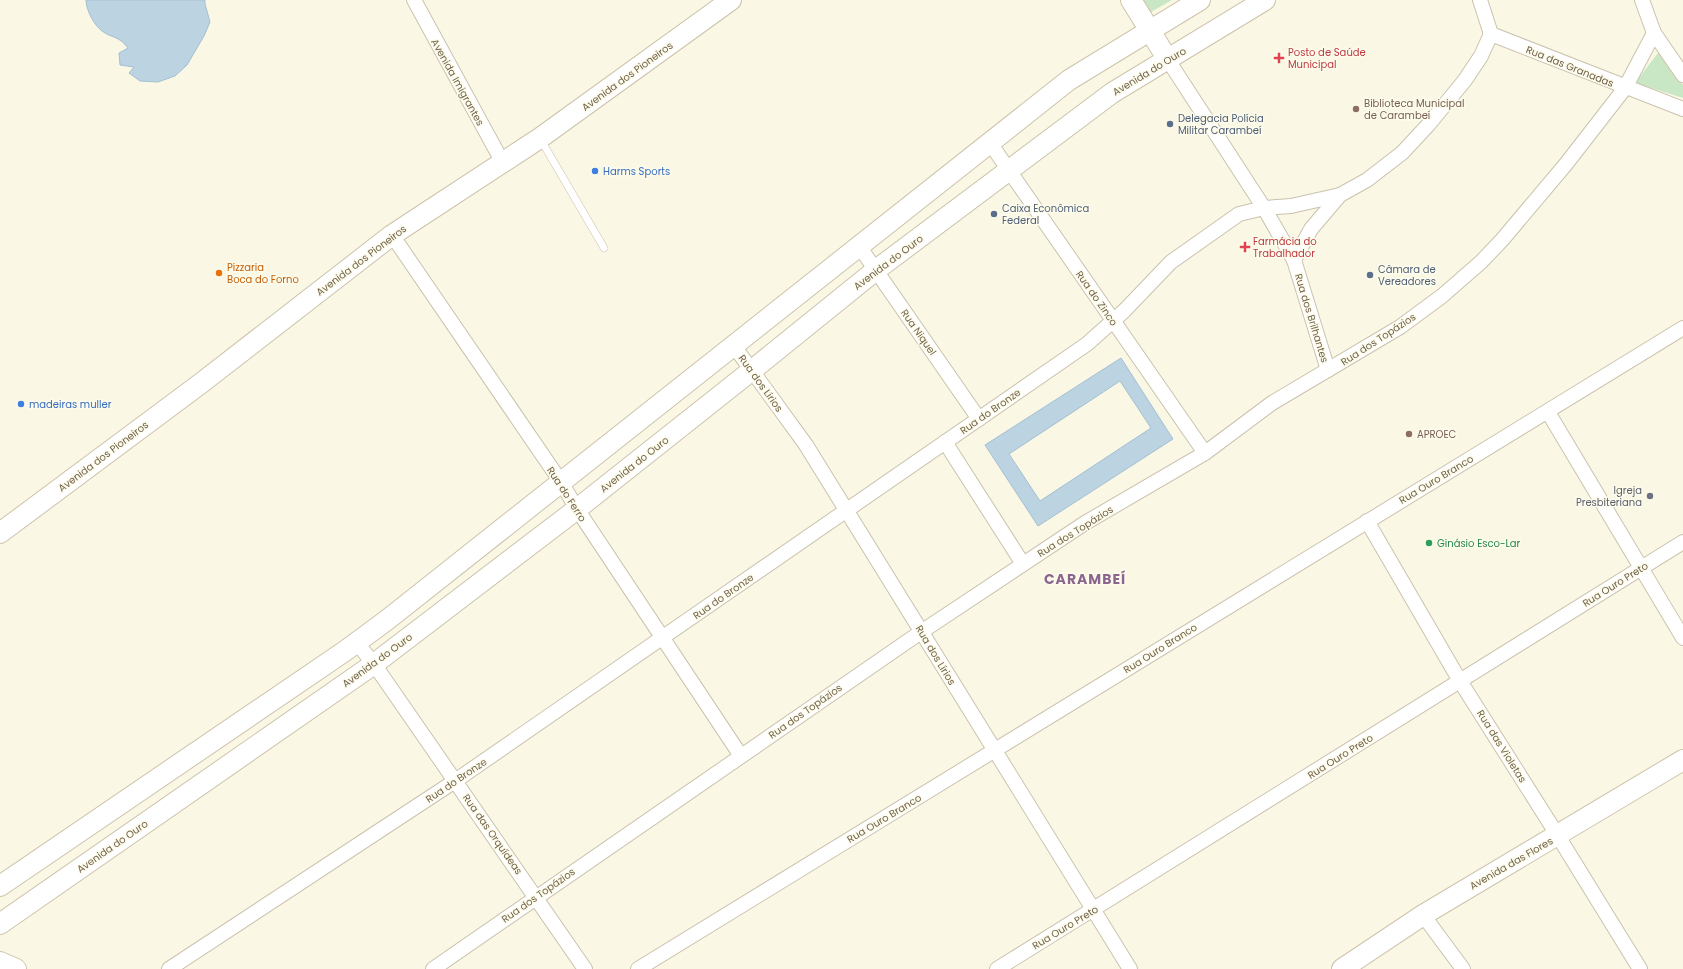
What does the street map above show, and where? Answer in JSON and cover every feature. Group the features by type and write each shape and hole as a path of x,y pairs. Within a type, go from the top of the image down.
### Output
{"street":[{"name":"Avenida Imigrantes","path":"414,0 503,163"},
{"name":"Avenida dos Pioneiros","path":"0,533 200,384 392,235 540,138 731,0"},
{"name":"Rua dos Brilhantes","path":"1131,0 1148,31 1264,208 1294,260 1328,370"},
{"path":"0,886 387,620 1069,80 1200,0"},
{"name":"Avenida do Ouro","path":"0,924 374,664 577,509 752,371 876,270 1112,93 1265,0"},
{"path":"1294,260 1311,229 1340,195 1366,180 1402,153 1424,130 1465,80 1481,56 1491,34 1480,0"},
{"path":"1642,0 1649,15 1654,33 1683,75"},
{"name":"Rua dos Topázios","path":"433,969 741,756 1023,564 1085,524 1205,453 1272,403 1400,326 1442,296 1481,262 1502,240 1561,169 1625,88 1654,33"},
{"name":"Rua das Granadas","path":"1491,34 1625,88 1683,109"},
{"name":"Rua do Zinco","path":"990,143 1205,453"},
{"name":"Rua do Bronze","path":"169,969 456,781 1087,344 1171,262 1239,214 1264,208 1291,206 1340,195"},
{"name":"Rua do Ferro","path":"392,235 560,482 741,756"},
{"name":"Rua Niquel","path":"859,246 979,419"},
{"name":"Rua Ouro Branco","path":"638,969 1683,328"},
{"name":"Rua dos Lírios","path":"734,346 806,445 847,509 994,751 1130,969"},
{"path":"1548,412 1683,638"},
{"path":"945,442 1023,564"},
{"name":"Rua das Violetas","path":"1367,521 1460,681 1640,969"},
{"name":"Rua Ouro Preto","path":"997,969 1683,542"},
{"name":"Rua das Orquídeas","path":"356,642 374,664 456,781 585,969"},
{"name":"Avenida das Flores","path":"1342,969 1423,915 1558,836 1683,760"},
{"path":"1423,915 1463,969"},
{"path":"0,962 16,969"}],"lane":[{"path":"540,138 604,248"}],"green space":[{"path":"1143,0 1172,0 1151,12 1140,9"},
{"path":"1661,49 1683,85 1683,98 1635,83"}],"water":[{"path":"86,0 205,0 210,22 204,36 187,65 175,76 158,82 140,81 129,73 134,67 120,65 119,53 128,48 121,41 99,28 89,13"},
{"path":"1121,358 1173,439 1038,526 985,445","holes":["1120,381 1151,428 1040,501 1009,454"]}],"place":[{"name":"Posto de Saúde Municipal","path":"1279,58"},
{"name":"Biblioteca Municipal de Carambeí","path":"1356,109"},
{"name":"Delegacia Polícia Militar Carambeí","path":"1170,124"},
{"name":"Harms Sports","path":"595,171"},
{"name":"Caixa Econômica Federal","path":"994,214"},
{"name":"Farmácia do Trabalhador","path":"1245,247"},
{"name":"Pizzaria Boca do Forno","path":"219,273"},
{"name":"Câmara de Vereadores","path":"1370,275"},
{"name":"madeiras muller","path":"21,404"},
{"name":"APROEC","path":"1409,434"},
{"name":"Igreja Presbiteriana","path":"1650,496"},
{"name":"Ginásio Esco-Lar","path":"1429,543"}],"district":[{"name":"CARAMBEÍ","path":"1085,579"}]}
